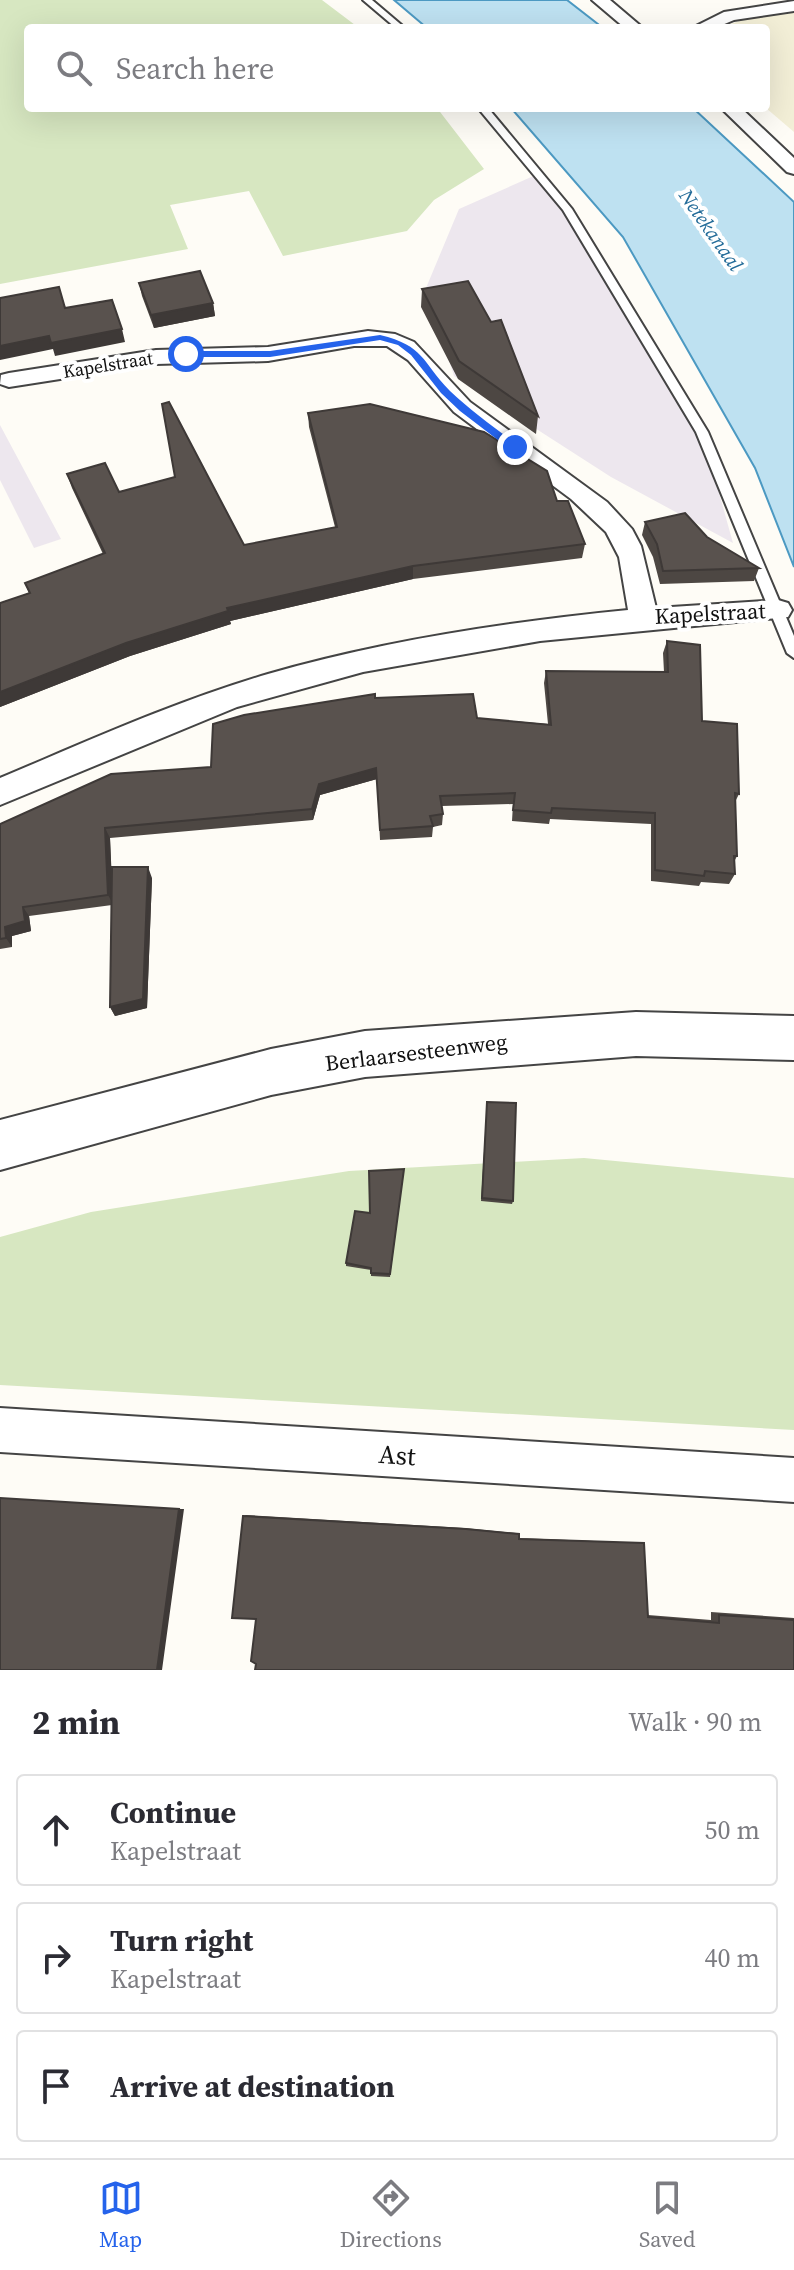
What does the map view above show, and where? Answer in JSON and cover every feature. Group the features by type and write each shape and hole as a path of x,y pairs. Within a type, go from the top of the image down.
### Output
{"street":[{"path":"601,1 630,24"},
{"path":"710,24 730,16 794,6"},
{"path":"734,112 794,168"},
{"name":"Kapelstraat","path":"9,380 173,355 270,354 380,338 401,343 414,353 463,408 587,498 616,526 628,544 635,566 643,617"},
{"name":"Kapelstraat","path":"0,792 168,721 302,676 412,650 548,628 643,617 778,610"},
{"name":"Berlaarsesteenweg","path":"0,1145 271,1072 365,1054 464,1044 636,1034 794,1038"},
{"name":"Ast","path":"0,1430 794,1480"}],"lane":[{"path":"367,0 396,24"},
{"path":"486,112 567,209 702,432 794,653"}],"shaded area":[{"path":"794,10 794,132 770,111 770,24 730,24"},
{"path":"538,174 567,209 702,432 733,543 611,477 454,376 426,288 459,209"},
{"path":"0,425 61,539 34,548 0,480"}],"green space":[{"path":"0,0 322,0 354,24 24,24 24,112 440,112 484,169 434,200 407,231 283,256 249,191 170,205 188,249 0,284"},
{"path":"584,1158 794,1178 794,1430 0,1385 0,1237 91,1212 349,1171"}],"water":[{"path":"394,0 567,0 598,24 422,24"},
{"name":"Netekanaal","path":"514,112 697,112 794,202 794,567 755,468 623,237"}],"building":[{"path":"200,271 213,303 151,315 139,283"},
{"path":"468,281 491,322 501,320 538,416 459,361 422,289"},
{"path":"59,287 65,308 112,300 122,329 51,343 49,336 0,346 0,298"},
{"path":"169,402 244,545 337,527 308,413 370,404 484,432 547,471 557,501 568,501 585,544 413,566 227,608 228,611 126,643 0,692 0,603 30,593 25,583 105,553 67,474 105,463 119,492 175,477 162,404"},
{"path":"685,513 707,537 759,568 663,571 657,544 645,522"},
{"path":"667,641 700,645 702,721 737,724 739,794 735,793 735,874 705,871 704,876 655,870 655,813 552,808 551,813 513,810 515,793 440,796 443,814 430,816 433,826 380,830 376,768 319,784 312,809 105,828 108,895 23,907 25,921 5,927 6,938 0,939 0,824 111,774 211,767 213,724 244,715 375,694 375,698 473,694 477,718 551,725 546,671 668,672"},
{"path":"112,867 148,867 143,999 110,1007"},
{"path":"487,1102 516,1103 513,1201 482,1198"},
{"path":"404,1169 390,1274 371,1273 371,1268 346,1263 355,1211 370,1213 369,1171"},
{"path":"0,1498 179,1509 157,1670 0,1670"},
{"path":"243,1516 466,1529 519,1534 519,1539 644,1543 648,1617 719,1623 719,1615 794,1620 794,1670 255,1670 256,1664 251,1661 256,1619 232,1618"}],"route":[{"path":"186,354 270,354 368,338 401,343 409,347 463,408 515,447"}]}
